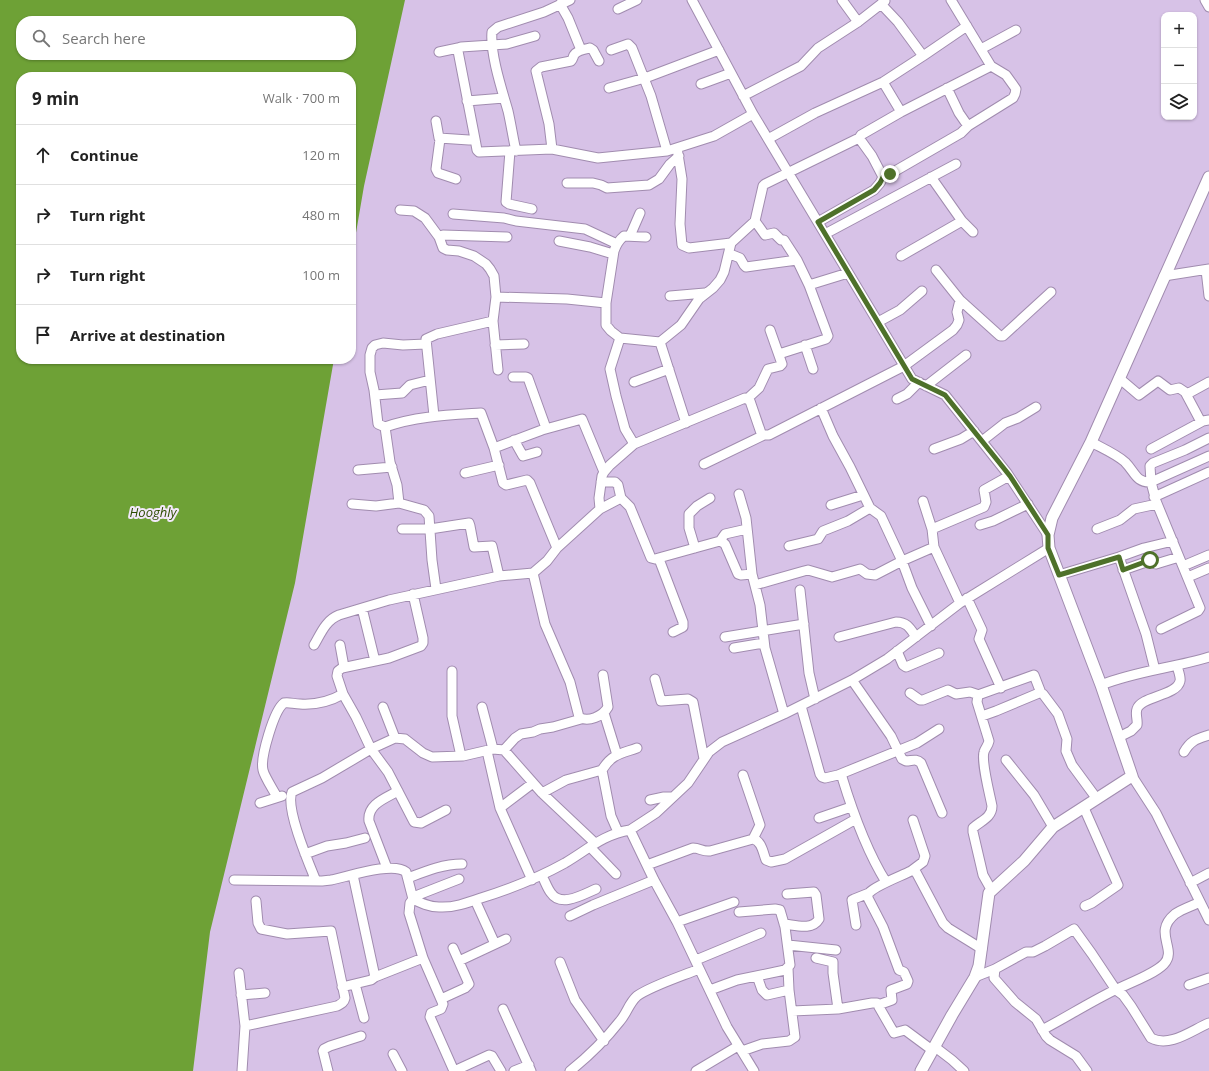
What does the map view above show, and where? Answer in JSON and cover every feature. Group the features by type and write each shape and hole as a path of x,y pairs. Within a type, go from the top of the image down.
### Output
{"main road":[{"path":"921,1071 975,977 979,966 982,949 989,893 1024,860 1053,827 1132,776 1101,685 1048,548 1048,535 1052,518 1090,442 1209,177"}],"street":[{"path":"532,209 506,202 513,151 508,112 493,45 492,32 498,27 544,12 570,0"},
{"path":"618,9 637,0"},
{"path":"692,0 753,114 912,379 945,395 1010,476 1048,535"},
{"path":"842,0 858,22"},
{"path":"818,222 874,190 883,177 954,137 968,126 1013,98 1016,94 1016,89 1006,75 991,66 951,0"},
{"path":"1205,0 1209,7"},
{"path":"743,96 801,66 818,48 858,22 884,2 923,56"},
{"path":"560,4 568,18 581,50"},
{"path":"768,139 815,113 883,82 967,26"},
{"path":"981,49 1016,30"},
{"path":"439,52 461,47 507,44 535,36"},
{"path":"611,50 628,44 630,46 645,78 667,151"},
{"path":"458,48 474,139 479,152 552,149 598,158 667,151 678,152 714,136 753,114"},
{"path":"552,149 549,124 536,71 540,67 572,61 574,54 581,50 592,49 598,61"},
{"path":"609,88 645,78 719,50"},
{"path":"678,152 682,179 680,224 682,245 689,248 731,243 755,221 763,186 768,182 859,138 861,135 901,112 991,66"},
{"path":"701,84 731,73"},
{"path":"883,82 901,112"},
{"path":"947,88 959,113 968,126"},
{"path":"467,101 504,98"},
{"path":"436,121 438,137 440,139 436,169 438,173 456,179"},
{"path":"859,138 872,156 883,177"},
{"path":"440,139 474,139"},
{"path":"567,183 593,183 611,189 649,184 659,179 678,152"},
{"path":"825,234 956,164"},
{"path":"932,177 962,220 973,232"},
{"path":"400,210 414,211 425,218 439,237 441,247 444,250 459,251 474,256 490,269 494,276 496,297 493,322 498,370"},
{"path":"630,236 640,213"},
{"path":"453,214 504,218 516,221 585,229 617,244"},
{"path":"902,256 962,220"},
{"path":"755,221 765,235 774,233 781,240 784,240 797,260 809,286 828,336 826,339 779,354"},
{"path":"439,237 443,235 507,237"},
{"path":"646,237 624,236 620,238 613,254 606,303 606,325 620,338 660,342 681,325 699,299 713,288 720,280 730,254 731,243"},
{"path":"559,242 590,247 613,254"},
{"path":"730,254 740,258 746,267 797,260"},
{"path":"1164,276 1207,269 1209,296"},
{"path":"936,270 959,299 1000,336 1003,336 1050,292"},
{"path":"809,286 848,273"},
{"path":"878,322 900,310 922,291"},
{"path":"670,296 705,293"},
{"path":"496,297 567,299 606,303"},
{"path":"704,464 764,435 769,435 904,366 958,325 959,318 957,312 960,302 959,299"},
{"path":"434,416 426,344 427,337 493,322"},
{"path":"600,509 599,498 604,472 634,444 745,398 747,399 759,388 768,369 780,366 782,364 770,330"},
{"path":"620,338 610,369 625,428 634,444"},
{"path":"660,342 686,423"},
{"path":"426,344 403,345 383,343 375,345 372,348 370,355 370,372 375,395 378,424 385,427 397,423 434,416 481,413 494,448 504,484 527,480 530,483 557,548"},
{"path":"495,345 524,344"},
{"path":"805,345 813,369"},
{"path":"897,399 923,384 966,355"},
{"path":"634,382 669,369"},
{"path":"513,376 528,378 546,428"},
{"path":"1119,378 1139,395 1158,381 1170,390 1178,388 1185,392 1205,421 1152,448"},
{"path":"375,395 402,393 410,385 430,380"},
{"path":"1185,392 1189,393 1209,382"},
{"path":"747,399 750,401 761,434 764,435"},
{"path":"982,441 1005,424 1036,407"},
{"path":"821,408 833,436 870,508 881,516 902,561 912,588 931,626"},
{"path":"494,448 546,428 582,419 604,472"},
{"path":"385,427 392,467 397,485 399,503"},
{"path":"934,449 961,439 974,431"},
{"path":"1161,629 1198,612 1200,608 1156,500 1151,482 1150,466 1153,463 1209,438"},
{"path":"514,440 523,456 537,452"},
{"path":"1090,442 1124,461 1134,471 1140,480 1144,482 1151,482 1209,456"},
{"path":"465,473 498,465"},
{"path":"358,470 392,467"},
{"path":"1097,529 1120,520 1134,509 1156,500 1209,472"},
{"path":"932,530 984,507 986,502 984,490 1010,476"},
{"path":"601,482 616,482 618,485 621,498 630,507 651,558 659,559 720,541 725,534 747,529"},
{"path":"739,494 746,518 752,574 760,605 764,644 784,714"},
{"path":"831,505 864,495"},
{"path":"314,645 328,622 333,617 413,594 462,585 499,576 533,573 557,548 600,509 621,498"},
{"path":"695,548 689,528 689,514 697,506 710,498"},
{"path":"924,501 932,530 934,547 982,630 979,639 1002,688"},
{"path":"352,504 376,506 399,503 427,512 429,516 432,560 436,589"},
{"path":"980,525 993,521 1028,504"},
{"path":"789,546 818,539 823,531 848,521 870,508"},
{"path":"402,529 430,529 468,523 474,546 492,546 499,576"},
{"path":"720,541 724,544 738,574 741,576 752,574"},
{"path":"1059,575 1144,548 1173,541"},
{"path":"755,585 808,570 832,577 860,569 867,574 875,574 934,547"},
{"path":"413,898 430,906 438,907 458,905 475,900 542,876 593,845 618,832 630,830 656,813 688,783 709,752 722,742 816,699 852,680 887,659 964,601 1048,548"},
{"path":"1183,566 1209,555"},
{"path":"1119,557 1146,634 1155,670"},
{"path":"1123,570 1149,561 1156,564 1179,557"},
{"path":"659,559 683,622 683,627 673,632"},
{"path":"1188,577 1209,568"},
{"path":"533,573 545,624 570,682 578,717 581,719"},
{"path":"800,590 809,674 816,699"},
{"path":"413,594 422,644 396,656 344,667 339,669 336,673 342,694 356,717 371,749 385,768 398,791 412,820 417,824 421,823 446,810"},
{"path":"362,608 375,661"},
{"path":"839,637 901,622 907,624 916,637"},
{"path":"725,637 804,624"},
{"path":"734,648 764,644"},
{"path":"340,645 344,667"},
{"path":"897,651 906,667 939,653"},
{"path":"1101,685 1120,678 1177,666 1209,657"},
{"path":"1119,737 1131,731 1137,725 1137,710 1139,705 1173,689 1178,684 1180,679 1177,666"},
{"path":"452,671 452,716 461,756"},
{"path":"260,803 292,792 322,778 371,749 395,738 406,739 423,753 432,757 461,756 490,750 504,750 521,734 581,719 584,720 600,716 608,707 604,675"},
{"path":"910,693 920,700 947,690 956,694 970,692 979,695 1002,688 1034,675 1041,692 1058,714 1067,739 1066,751 1072,766 1097,799"},
{"path":"655,679 661,701 688,699 693,702 704,759"},
{"path":"852,680 891,736 902,758 906,761 919,760 942,813"},
{"path":"982,716 1041,692"},
{"path":"277,797 264,774 262,767 264,749 278,709 284,703 308,704 323,702 334,699 342,694"},
{"path":"979,695 977,702 989,741 984,752 983,761 992,810 987,818 973,828 973,832 984,875 992,891"},
{"path":"801,706 822,778 838,775 898,751 917,743 939,729"},
{"path":"383,707 395,738"},
{"path":"482,707 500,808 532,880"},
{"path":"604,713 617,755"},
{"path":"1184,752 1188,744 1209,735"},
{"path":"542,792 566,780 602,770 609,760 617,755 637,748"},
{"path":"504,750 533,783 593,845 616,874"},
{"path":"1006,760 1034,795 1053,827"},
{"path":"602,770 611,816 618,832"},
{"path":"743,775 760,826 753,839"},
{"path":"838,775 842,777 856,819 875,864 886,882"},
{"path":"1132,776 1156,812 1209,919"},
{"path":"500,808 533,783"},
{"path":"387,868 368,815 377,803 398,791"},
{"path":"292,792 291,799 295,823 316,881"},
{"path":"650,800 673,797"},
{"path":"819,818 851,807"},
{"path":"1084,808 1118,885 1092,903 1085,906"},
{"path":"647,865 693,848 700,848 705,852 753,839 758,841 766,860 771,862 785,859 856,819"},
{"path":"856,925 852,900 869,893 886,882 911,871 923,862 925,856 913,820"},
{"path":"630,830 654,880 696,960 727,1028 754,1071"},
{"path":"305,854 327,846 365,838"},
{"path":"408,878 442,866 462,864"},
{"path":"234,880 331,880 387,868 403,870 406,872 413,898"},
{"path":"911,871 915,871 917,874 943,923 948,928 982,949"},
{"path":"1190,883 1209,873"},
{"path":"353,875 375,977"},
{"path":"542,876 551,894 560,900 568,900 596,889"},
{"path":"459,879 413,898 410,903 409,913 423,958 443,1004 442,1007 431,1013 430,1017 454,1071 467,1068 487,1055 490,1055 501,1071"},
{"path":"570,916 654,880"},
{"path":"784,924 808,926 814,925 819,919 816,895 814,892 787,894"},
{"path":"792,1011 838,1009 872,1003 877,1003 880,1005 892,1000 891,990 907,984 908,981 904,972 899,970 883,927 868,898 869,893"},
{"path":"475,900 495,944"},
{"path":"245,1026 337,1006 344,1001 345,998 331,931 287,934 261,929 258,923 256,901"},
{"path":"677,922 734,902"},
{"path":"1042,1030 1116,990 1142,978 1162,965 1167,960 1169,955 1165,935 1165,926 1176,913 1200,902"},
{"path":"696,1071 740,1048 785,1042 793,1039 796,1035 789,990 788,968 790,962 788,945 781,912 778,909 739,912"},
{"path":"975,977 1026,952 1033,952 1074,929 1116,990 1123,995 1132,1006 1151,1038 1156,1041 1174,1039 1209,1023"},
{"path":"696,960 761,933"},
{"path":"459,960 506,940"},
{"path":"788,945 836,950"},
{"path":"441,999 466,988 469,984 454,948"},
{"path":"342,987 371,980 375,977 423,958"},
{"path":"816,958 833,962 838,1009"},
{"path":"560,962 576,1000 604,1041"},
{"path":"710,990 737,980 786,970 788,968"},
{"path":"570,1071 604,1041 622,1019 630,1004 636,997 651,989 699,969"},
{"path":"994,969 994,978 1015,1002 1036,1019 1050,1040 1076,1056 1084,1070"},
{"path":"239,973 245,1026 242,1071"},
{"path":"757,976 762,990 767,995 789,990"},
{"path":"1189,985 1209,978"},
{"path":"355,984 364,1018"},
{"path":"241,995 266,993"},
{"path":"880,1005 894,1033 905,1030 952,1060 964,1071"},
{"path":"503,1009 530,1068 514,1071"},
{"path":"328,1071 323,1051 324,1048 361,1036"},
{"path":"393,1054 402,1071"}],"water":[{"name":"Hooghly","path":"0,0 405,0 364,186 356,233 356,72 16,72 16,364 333,364 295,583 210,932 193,1071 0,1071"}],"route":[{"path":"890,174 883,177 874,190 818,222 912,379 945,395 1007,473 1048,535 1048,548 1059,575 1119,557 1123,570 1150,560"}]}
